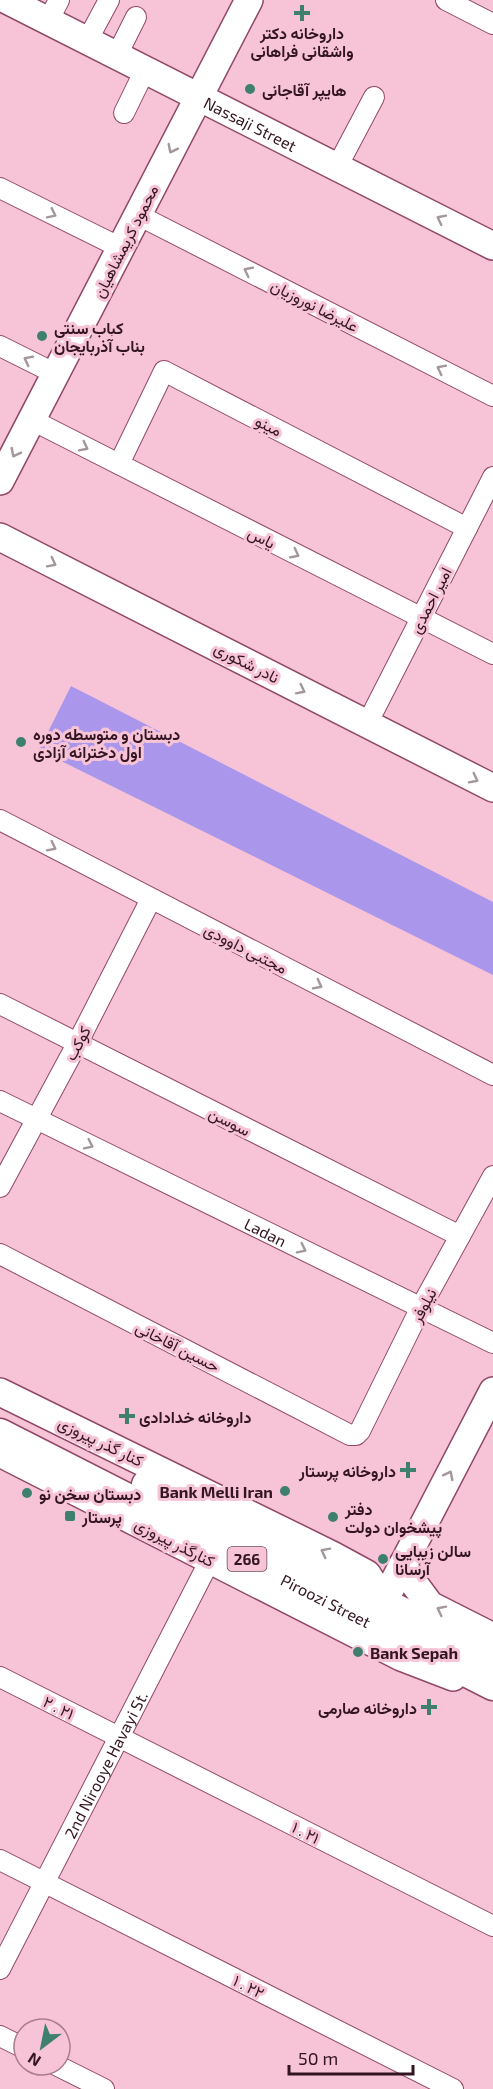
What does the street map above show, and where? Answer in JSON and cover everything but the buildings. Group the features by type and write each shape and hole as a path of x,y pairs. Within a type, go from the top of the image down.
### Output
{"main road":[{"name":"Piroozi Street","path":"0,1411 490,1674"},
{"name":"Piroozi Street","path":"0,1434 127,1498 378,1613"}],"street":[{"name":"Nassaji Street","path":"8,0 54,10 87,40 493,246"},
{"path":"87,40 109,0"},
{"name":"محمود کریمشاهیان","path":"0,480 249,0"},
{"path":"446,0 493,22"},
{"path":"117,55 136,17"},
{"path":"124,113 145,70"},
{"path":"337,167 375,97"},
{"path":"0,188 121,248"},
{"name":"علیرضا نوروزیان","path":"138,215 493,396"},
{"path":"0,346 56,374"},
{"name":"مینو","path":"119,464 164,370 467,528"},
{"name":"یاس","path":"32,420 421,618 491,649"},
{"name":"امیر احمدی","path":"367,724 493,477"},
{"name":"نادر شکوری","path":"0,537 493,788"},
{"name":"مجتبی داوودی","path":"0,820 493,1075"},
{"name":"کوکب","path":"0,1187 151,899"},
{"name":"سوسن","path":"0,1004 460,1236"},
{"name":"Ladan","path":"0,1101 493,1343"},
{"name":"نیلوفر","path":"356,1435 421,1308 493,1176"},
{"name":"حسین آقاخانی","path":"0,1254 350,1435 356,1435"},
{"path":"378,1613 493,1391"},
{"name":"کنار گذر پیروزی","path":"0,1392 367,1574 378,1613"},
{"name":"کنارگذر پیروزی","path":"0,1453 401,1658 460,1680 490,1674"},
{"path":"58,1483 127,1498"},
{"name":"2nd Nirooye Havayi St.","path":"0,1969 210,1560"},
{"path":"403,1564 410,1578 430,1605 493,1637"},
{"name":"۲ . ۲۱","path":"0,1677 119,1737"},
{"name":"۱ . ۲۱","path":"119,1737 493,1926"},
{"name":"۱ . ۲۲","path":"0,1860 453,2089"},
{"path":"72,2073 104,2089"}],"shaded area":[{"path":"71,686 493,902 493,975 39,750"}],"place":[{"name":"داروخانه دکتر واشقانی فراهانی","path":"302,13"},
{"name":"هایپر آقاجانی","path":"250,89"},
{"name":"کباب سنتی بناب آذربایجان","path":"42,336"},
{"name":"دبستان و متوسطه دوره اول دخترانه آزادی","path":"21,742"},
{"name":"داروخانه خدادادی","path":"127,1416"},
{"name":"داروخانه پرستار","path":"408,1470"},
{"name":"Bank Melli Iran","path":"285,1491"},
{"name":"دبستان سخن نو","path":"27,1493"},
{"name":"پرستار","path":"70,1516"},
{"name":"دفتر پیشخوان دولت","path":"333,1517"},
{"name":"سالن زیبایی آرسانا","path":"383,1559"},
{"name":"Bank Sepah","path":"358,1652"},
{"name":"داروخانه صارمی","path":"429,1707"}]}
